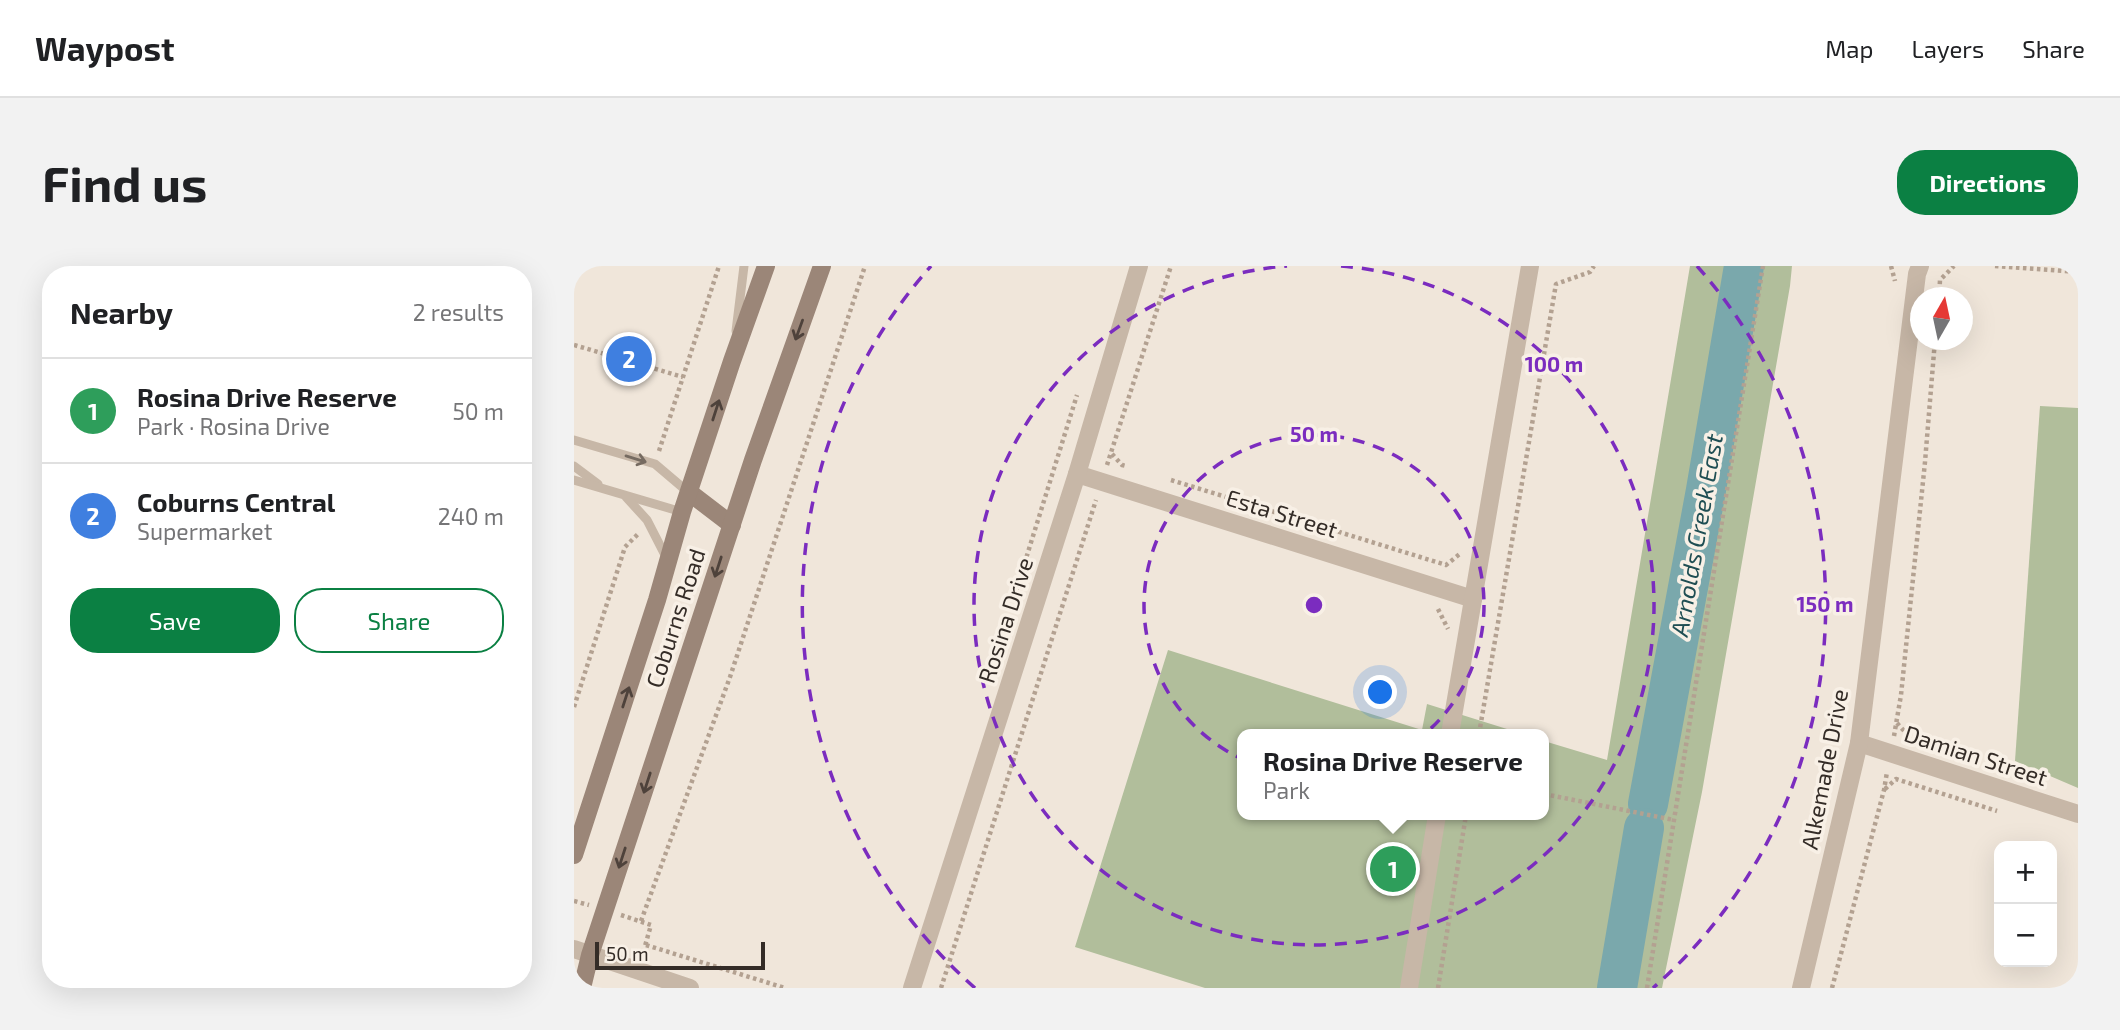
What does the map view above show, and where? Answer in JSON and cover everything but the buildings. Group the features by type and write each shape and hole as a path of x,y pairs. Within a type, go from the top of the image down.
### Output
{"main road":[{"name":"Coburns Road","path":"574,855 669,562 682,512 766,266"},
{"name":"Coburns Road","path":"582,988 582,952 605,910 753,460 822,266"},
{"path":"690,494 732,525"},
{"path":"682,512 732,525"}],"street":[{"name":"Rosina Drive","path":"912,988 1077,474 1139,266"},
{"path":"1451,729 1530,266"},
{"name":"Alkemade Drive","path":"1801,988 1859,743 1920,266"},
{"name":"Esta Street","path":"1077,474 1473,599"},
{"name":"Damian Street","path":"1859,743 2078,814"},
{"path":"1409,988 1436,820"},
{"path":"582,952 690,988"}],"lane":[{"name":"Coburns Road","path":"732,360 744,266"},
{"path":"574,440 655,464 690,494"},
{"path":"574,466 604,489"},
{"path":"574,480 682,512"},
{"path":"624,495 647,520 669,562"}],"path":[{"path":"641,922 730,677 864,266"},
{"path":"941,988 1171,266"},
{"path":"1480,729 1556,285 1590,272 1594,266"},
{"path":"1647,988 1763,266"},
{"path":"1940,287 1940,280 1955,266"},
{"path":"1995,266 2078,272"},
{"path":"574,345 683,377"},
{"path":"1832,988 1884,790 1901,695 1934,350"},
{"path":"1111,453 1122,465 1135,469"},
{"path":"1160,477 1446,565 1462,552"},
{"path":"1884,790 1896,779 2000,812"},
{"path":"1549,795 1674,820"},
{"path":"1438,988 1465,820"},
{"path":"574,901 651,925 639,971"},
{"path":"646,944 786,988"}],"green space":[{"path":"1690,266 1792,266 1702,792 1662,988 1205,988 1075,947 1168,650 1419,729 1237,729 1237,820 1549,820 1549,743 1607,760"},
{"path":"2040,406 2078,408 2078,788 2015,761"},
{"path":"1427,704 1507,729 1422,729"}],"waterway":[{"name":"Arnolds Creek East","path":"1648,804 1744,266"},
{"name":"Arnolds Creek East","path":"1617,988 1644,828"}],"place":[{"name":"Coburns Central","path":"629,359"},
{"name":"Rosina Drive Reserve","path":"1393,869"}]}
